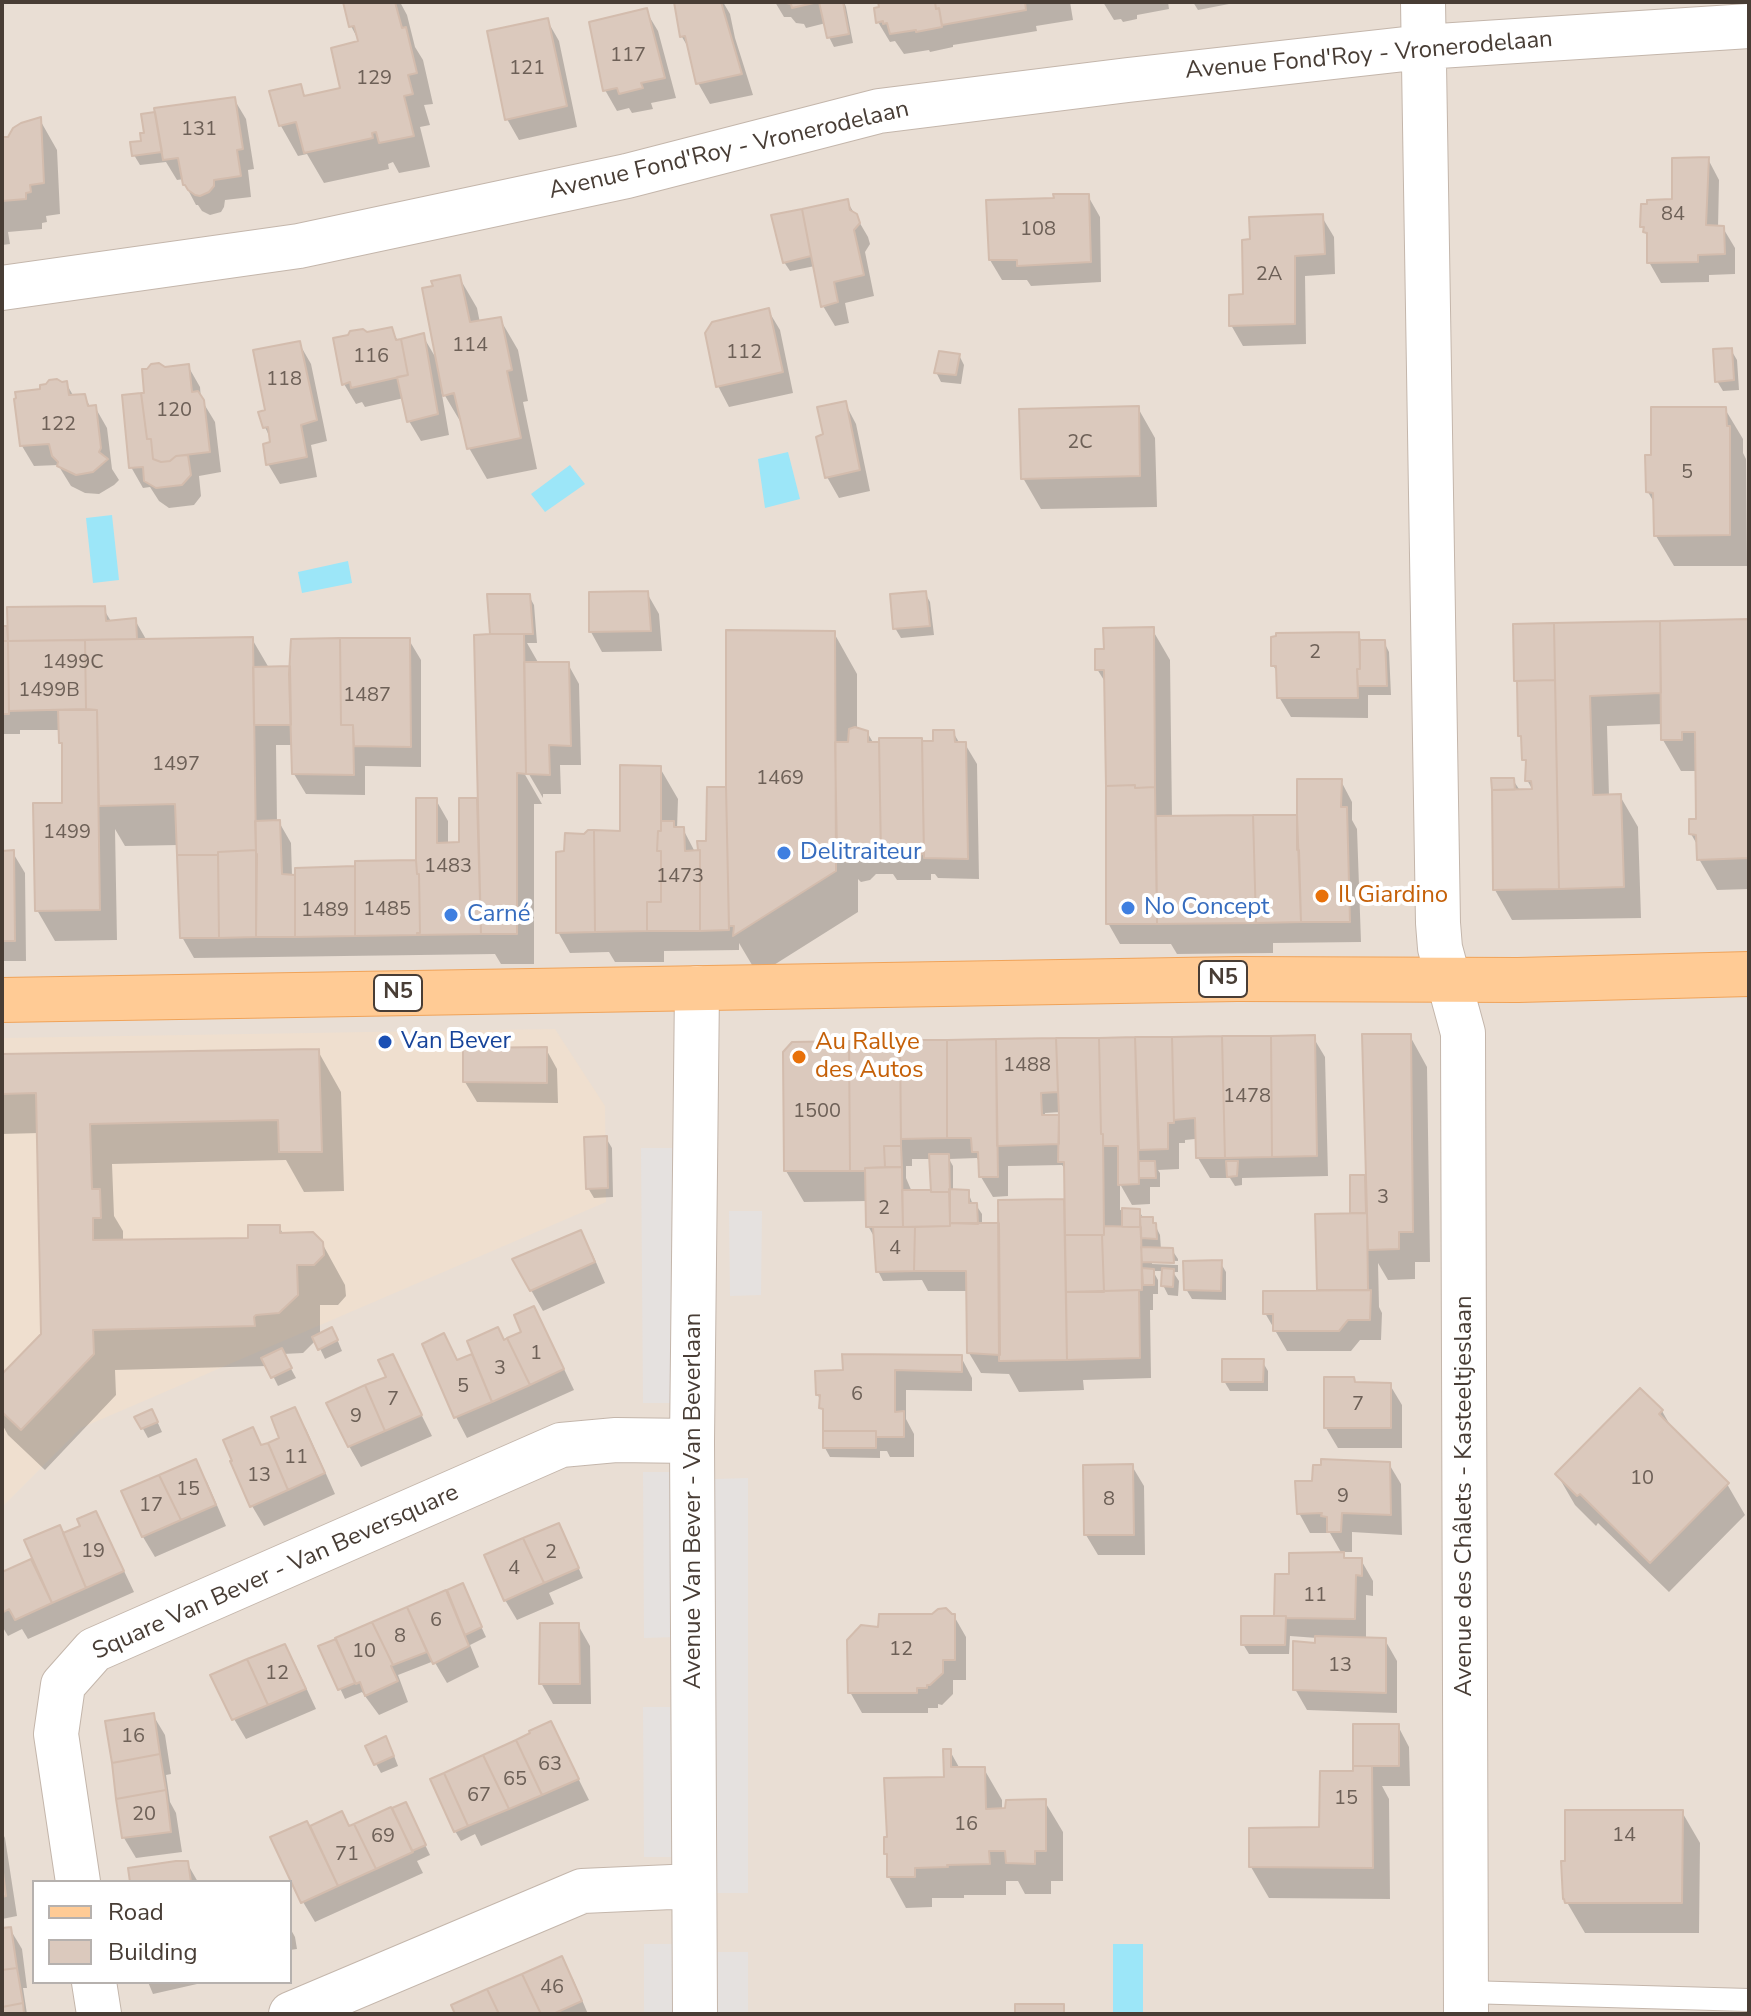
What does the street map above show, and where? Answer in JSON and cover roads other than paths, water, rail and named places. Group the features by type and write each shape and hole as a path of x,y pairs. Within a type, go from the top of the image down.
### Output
{"main road":[{"name":"N5","path":"2,1000 1237,979 1448,980 1749,974"}],"street":[{"name":"Avenue des Châlets - Kasteeltjeslaan","path":"1423,2 1438,923 1440,948 1463,1033 1466,2003"},
{"name":"Avenue Fond'Roy - Vronerodelaan","path":"2,288 299,246 627,176 879,111 1423,47 1749,26"},
{"name":"Avenue Van Bever - Van Beverlaan","path":"695,2014 692,1441 697,988"},
{"name":"Square Van Bever - Van Beversquare","path":"78,1880 56,1734 63,1685 94,1650 561,1445 616,1440 692,1441"},
{"path":"291,2014 582,1891 694,1886"},
{"path":"94,1984 99,2014"}],"lane":[{"path":"1466,2003 1749,2000"}],"water":[{"path":"788,452 800,499 765,508 758,459"},
{"path":"570,465 585,484 545,512 531,494"},
{"path":"112,515 119,580 93,583 86,518"},
{"path":"348,561 352,583 302,593 298,572"},
{"path":"1113,1944 1143,1944 1143,2013 1113,2014"}],"place":[{"name":"Delitraiteur","path":"784,853"},
{"name":"Il Giardino","path":"1322,896"},
{"name":"No Concept","path":"1128,908"},
{"name":"Carné","path":"451,915"},
{"name":"Van Bever","path":"385,1042"},
{"name":"Au Rallye des Autos","path":"799,1057"}]}
